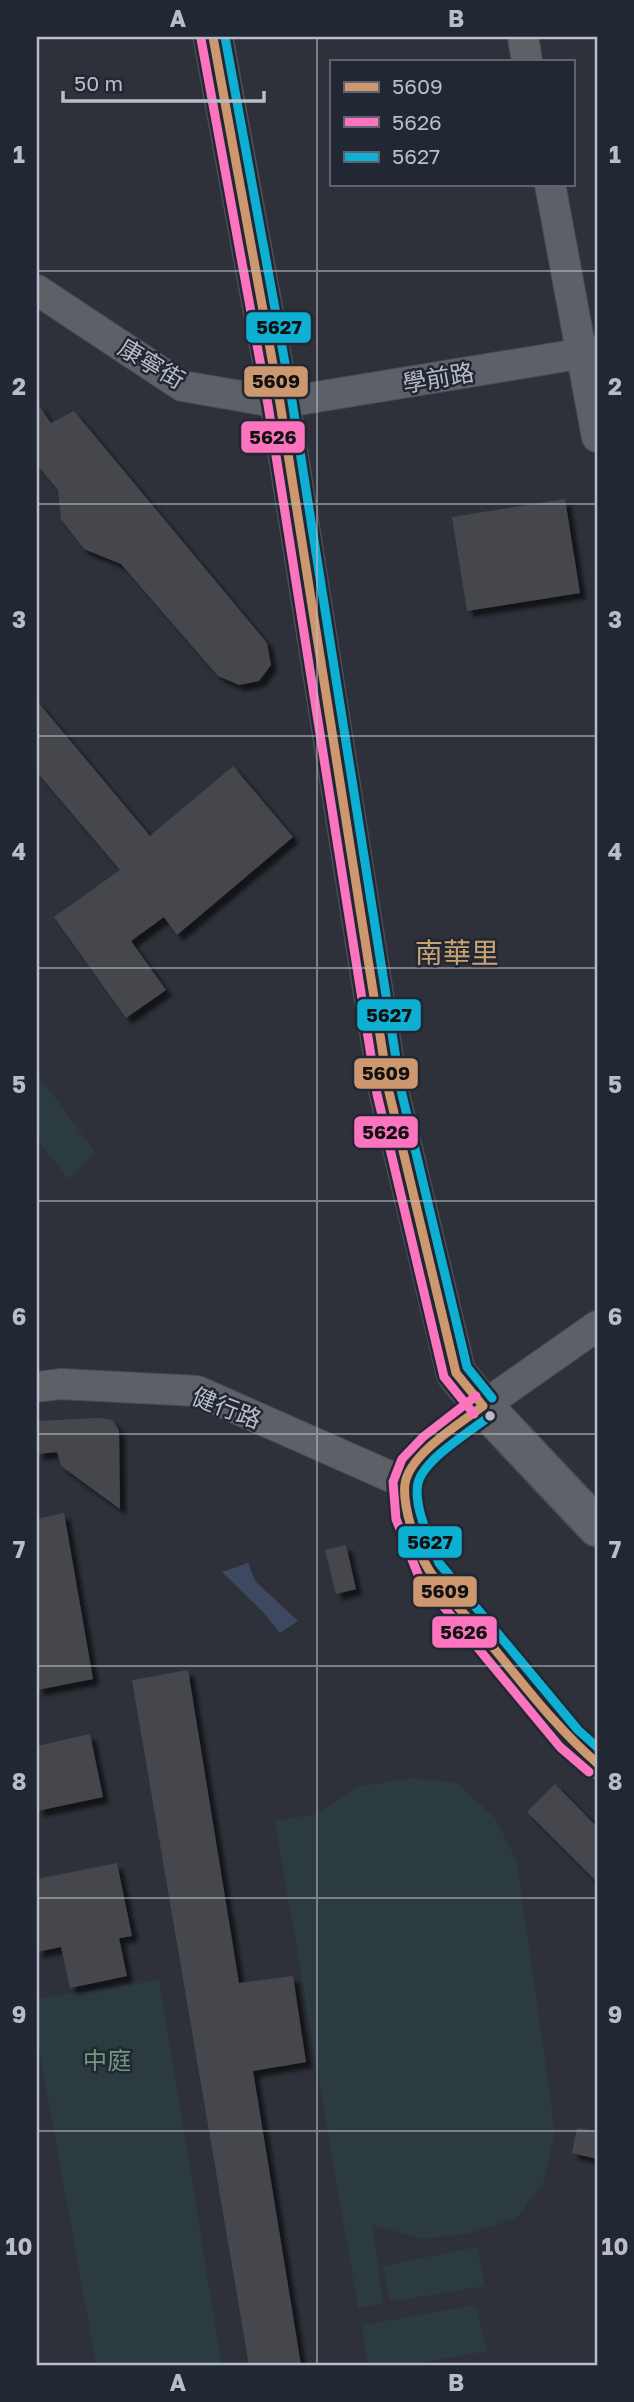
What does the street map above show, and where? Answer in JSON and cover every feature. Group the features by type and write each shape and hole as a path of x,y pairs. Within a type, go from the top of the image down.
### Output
{"main road":[{"path":"213,37 279,403 389,1092 456,1373 483,1406 597,1527"}],"street":[{"path":"523,37 527,60"},
{"path":"550,186 589,352 597,437"},
{"name":"康寧街","path":"37,290 182,386 279,403"},
{"name":"學前路","path":"279,403 589,352"},
{"path":"597,1326 431,1446 412,1466 405,1483 408,1514 428,1569 569,1740 597,1763"},
{"name":"健行路","path":"37,1387 60,1384 197,1391 405,1483"}],"green space":[{"path":"37,1073 95,1152 68,1179 38,1140 37,1143"},
{"path":"411,1778 457,1783 496,1819 517,1862 555,2132 543,2183 517,2218 471,2233 425,2239 372,2225 383,2304 358,2308 275,1821 315,1814 358,1787"},
{"name":"中庭","path":"159,1980 222,2365 96,2365 37,2037 37,1999"},
{"path":"477,2247 485,2286 390,2302 383,2266"},
{"path":"476,2305 487,2351 410,2365 368,2365 362,2325"}],"water":[{"path":"248,1563 255,1581 298,1621 280,1633 264,1613 222,1572"}],"building":[{"path":"37,403 51,423 74,411 267,643 271,665 259,681 239,685 218,676 121,564 84,549 61,519 58,490 37,465"},
{"path":"565,499 580,593 467,611 452,517"},
{"path":"37,701 150,836 233,766 293,837 177,935 164,917 131,941 166,990 126,1018 54,917 120,870 37,772"},
{"path":"99,1418 112,1420 119,1430 120,1509 61,1466 57,1452 37,1454 37,1421"},
{"path":"64,1513 93,1679 37,1690 37,1519"},
{"path":"346,1545 356,1589 336,1594 325,1550"},
{"path":"188,1670 239,1983 293,1976 306,2062 253,2071 301,2365 249,2365 132,1680"},
{"path":"90,1734 103,1797 37,1811 37,1746"},
{"path":"555,1784 597,1827 597,1882 527,1812"},
{"path":"117,1863 132,1936 119,1938 127,1976 70,1988 61,1947 37,1952 37,1879"},
{"path":"577,2128 597,2131 597,2159 572,2153"}],"transit line":[{"name":"5609","path":"213,37 280,403 389,1092 456,1373 483,1406"},
{"name":"5627","path":"225,37 292,401 401,1090 467,1367 492,1398"},
{"name":"5626","path":"201,39 268,405 377,1094 444,1377 474,1414"},
{"name":"5626","path":"476,1396 423,1437 402,1459 393,1482 396,1519 419,1577 560,1747 589,1772"},
{"name":"5609","path":"483,1406 437,1440 409,1473 405,1493 411,1528 424,1562 442,1588 553,1719 597,1763"},
{"name":"5627","path":"490,1416 438,1455 422,1474 417,1492 423,1523 439,1563 578,1730 597,1747"}],"district":[{"name":"南華里","path":"457,952"}]}
